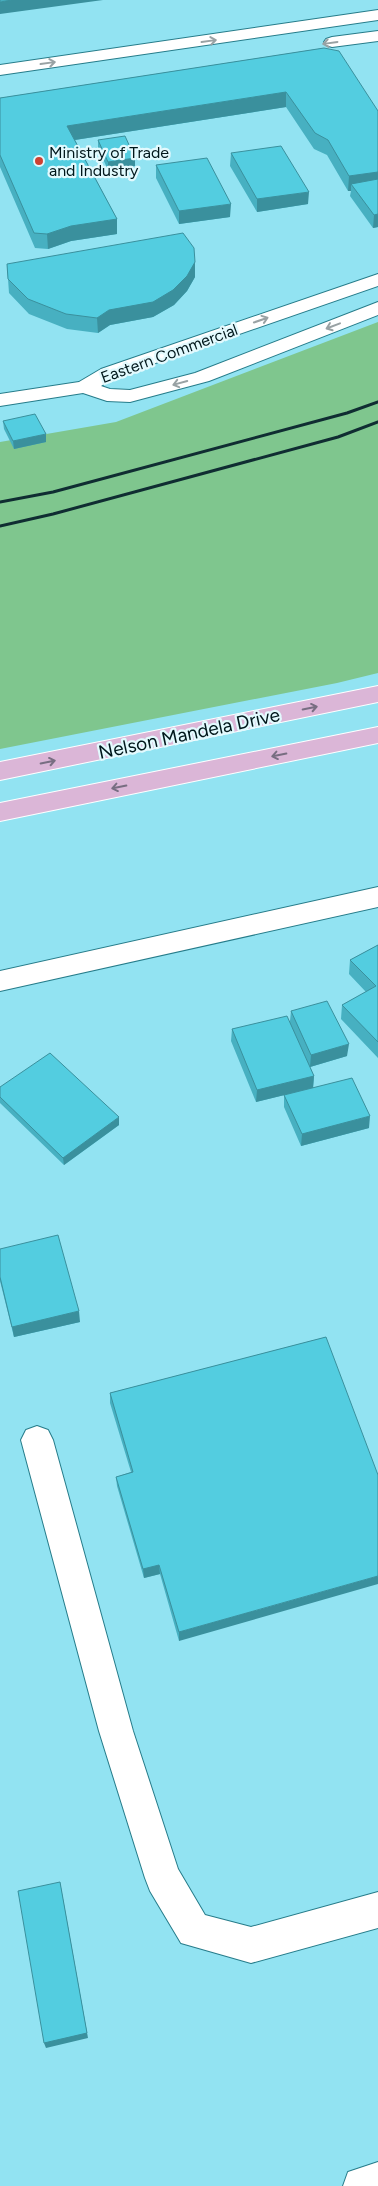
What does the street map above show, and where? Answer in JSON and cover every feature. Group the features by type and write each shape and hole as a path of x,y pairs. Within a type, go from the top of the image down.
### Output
{"main road":[{"name":"Nelson Mandela Drive","path":"0,771 378,694"},
{"name":"Nelson Mandela Drive","path":"0,812 378,735"}],"street":[{"path":"0,70 378,15"},
{"path":"320,44 378,36"},
{"name":"Eastern Commercial","path":"85,387 108,372 378,280"},
{"name":"Eastern Commercial","path":"85,387 107,395 130,396 202,377 378,308"},
{"path":"1,398 85,387"},
{"path":"0,981 378,897"},
{"path":"36,1440 116,1731 163,1878 194,1930 251,1945 378,1910"},
{"path":"362,2186 378,2181"}],"green space":[{"path":"378,322 378,673 337,683 0,749 0,442 116,422"}],"building":[{"name":"Ministry of Trade and Industry","path":"324,48 339,51 378,111 378,172 349,176 328,140 315,133 286,92 67,126 117,219 71,226 47,234 34,233 0,155 0,98"},
{"path":"125,136 135,158 108,162 98,140"},
{"path":"281,146 309,192 257,199 231,153"},
{"path":"207,158 231,204 179,211 156,165"},
{"path":"378,179 378,214 374,215 351,184"},
{"path":"183,233 194,248 195,262 187,276 173,290 153,302 109,310 97,318 66,314 28,299 8,279 7,264"},
{"path":"35,414 46,434 13,441 3,421"},
{"path":"378,945 378,1042 342,1005 376,986 350,960"},
{"path":"327,1001 349,1044 311,1055 291,1011"},
{"path":"287,1016 314,1076 257,1090 232,1029"},
{"path":"50,1053 119,1117 63,1158 0,1097 0,1087"},
{"path":"352,1078 370,1116 302,1134 284,1095"},
{"path":"58,1235 79,1311 12,1327 0,1277 0,1249"},
{"path":"326,1337 378,1475 378,1576 179,1632 159,1565 143,1569 116,1477 133,1472 110,1393"},
{"path":"60,1882 87,2033 44,2043 18,1891"}],"railway":[{"path":"0,502 53,492 347,413 378,402"},
{"path":"0,526 53,514 338,437 378,422"}],"place":[{"name":"Ministry of Trade and Industry","path":"39,161"}]}
